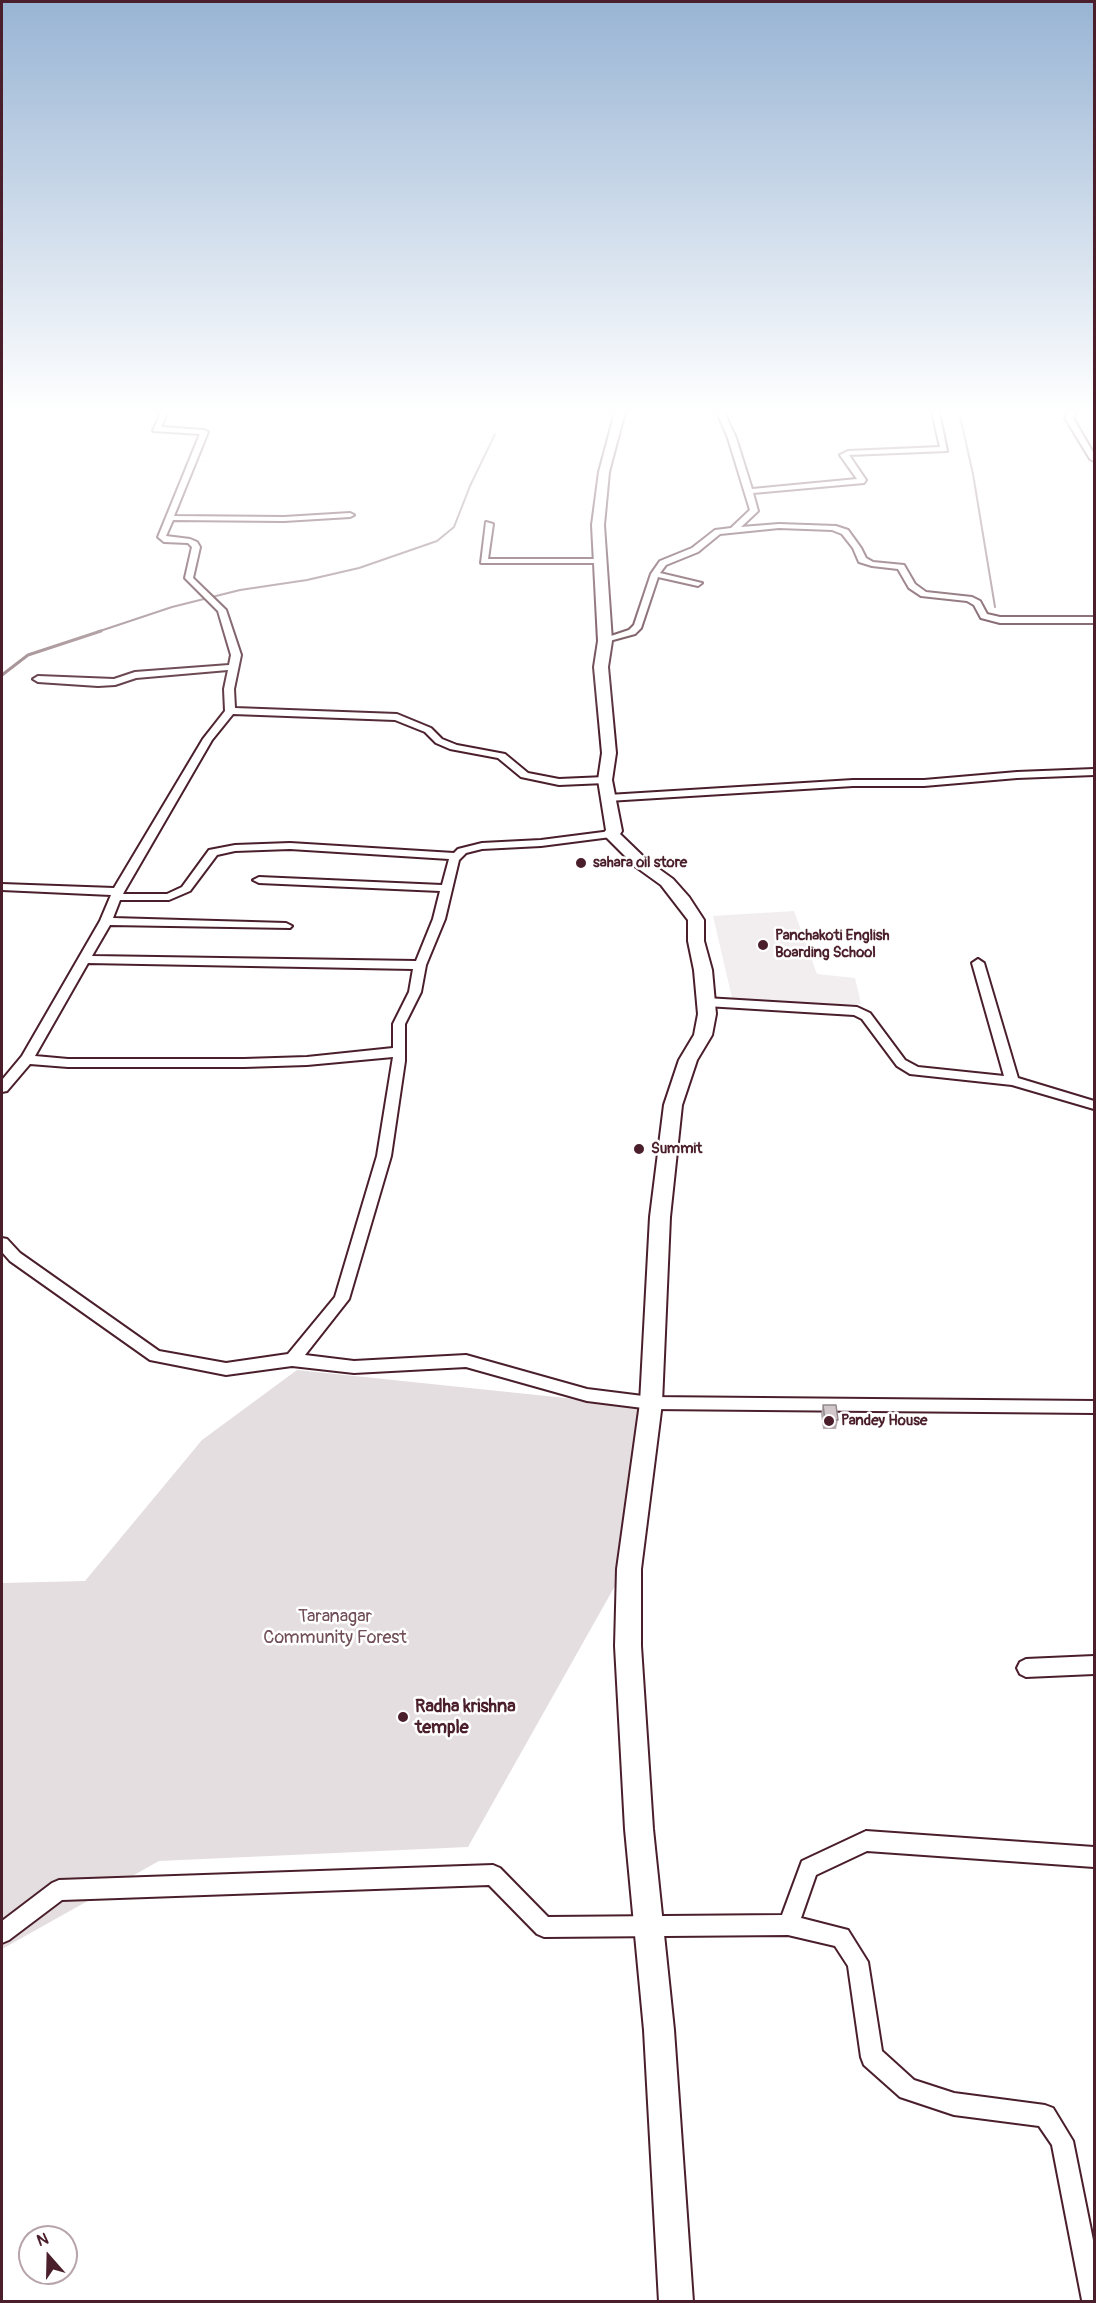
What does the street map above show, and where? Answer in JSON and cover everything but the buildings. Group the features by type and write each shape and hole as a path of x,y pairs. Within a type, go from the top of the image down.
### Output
{"street":[{"path":"3,1085 27,1059 106,921 117,894 208,739 230,711 229,689 236,655 222,610 189,578 196,547 194,544 189,541 167,540 162,537 169,519"},
{"path":"598,519 605,641 601,667 609,753 606,789 614,831 611,834"},
{"path":"735,529 746,519"},
{"path":"489,524 484,561 600,561"},
{"path":"605,641 632,632 638,626 656,574 660,566 669,559 695,550 718,532 796,526 840,530 849,535 862,560 872,564 901,567 912,586 924,594 969,599 977,603 984,616 1000,620 1095,620"},
{"path":"656,574 698,584"},
{"path":"38,679 115,682 135,675 234,667"},
{"path":"230,711 397,717 428,730 440,741 454,747 501,756 525,775 606,789 924,783 1017,775 1095,772"},
{"path":"292,1360 342,1299 384,1156 399,1052 399,1024 415,992 420,965 439,919 454,860 462,851 482,846 541,843 611,834"},
{"path":"611,834 642,864 668,882 696,920 696,941 703,970 707,1014 703,1035 688,1060 673,1105 660,1217 651,1403 633,1525 629,1569 628,1635 639,1830 659,2030 676,2301"},
{"path":"2,887 169,897 186,889 213,852 235,848 290,846 457,856"},
{"path":"259,880 446,888"},
{"path":"106,921 286,926"},
{"path":"83,959 420,965"},
{"path":"978,963 1012,1081"},
{"path":"706,1002 857,1011 866,1016 901,1063 915,1071 1012,1081 1095,1105"},
{"path":"27,1059 68,1063 244,1063 307,1061 399,1052"},
{"path":"2,1243 15,1257 154,1356 226,1369 292,1360 354,1366 466,1361 587,1395 651,1403 1095,1407"},
{"path":"1026,1668 1095,1665"},
{"path":"788,1924 809,1868 866,1841 1095,1857"},
{"path":"2,1933 59,1890 493,1875 544,1927 788,1924 841,1937 858,1962 872,2057 909,2089 954,2104 1045,2116 1062,2141 1095,2300"}],"shaded area":[{"name":"Panchakoti English Boarding School","path":"794,911 817,974 855,978 861,1004 774,1006 733,1002 713,916"}],"green space":[{"name":"Taranagar Community Forest","path":"297,1370 652,1407 638,1545 468,1847 159,1861 2,1949 2,1583 85,1581 202,1440"}],"waterway":[{"path":"97,632 172,607 240,590 307,580 359,568 437,541 454,527 457,519"},
{"path":"981,519 995,607"},
{"path":"2,675 28,655 101,631"}],"place":[{"name":"sahara oil store","path":"581,863"},
{"name":"Panchakoti English Boarding School","path":"763,945"},
{"name":"Summit","path":"639,1149"},
{"name":"Pandey House","path":"829,1421"},
{"name":"Radha krishna temple","path":"403,1717"}]}
